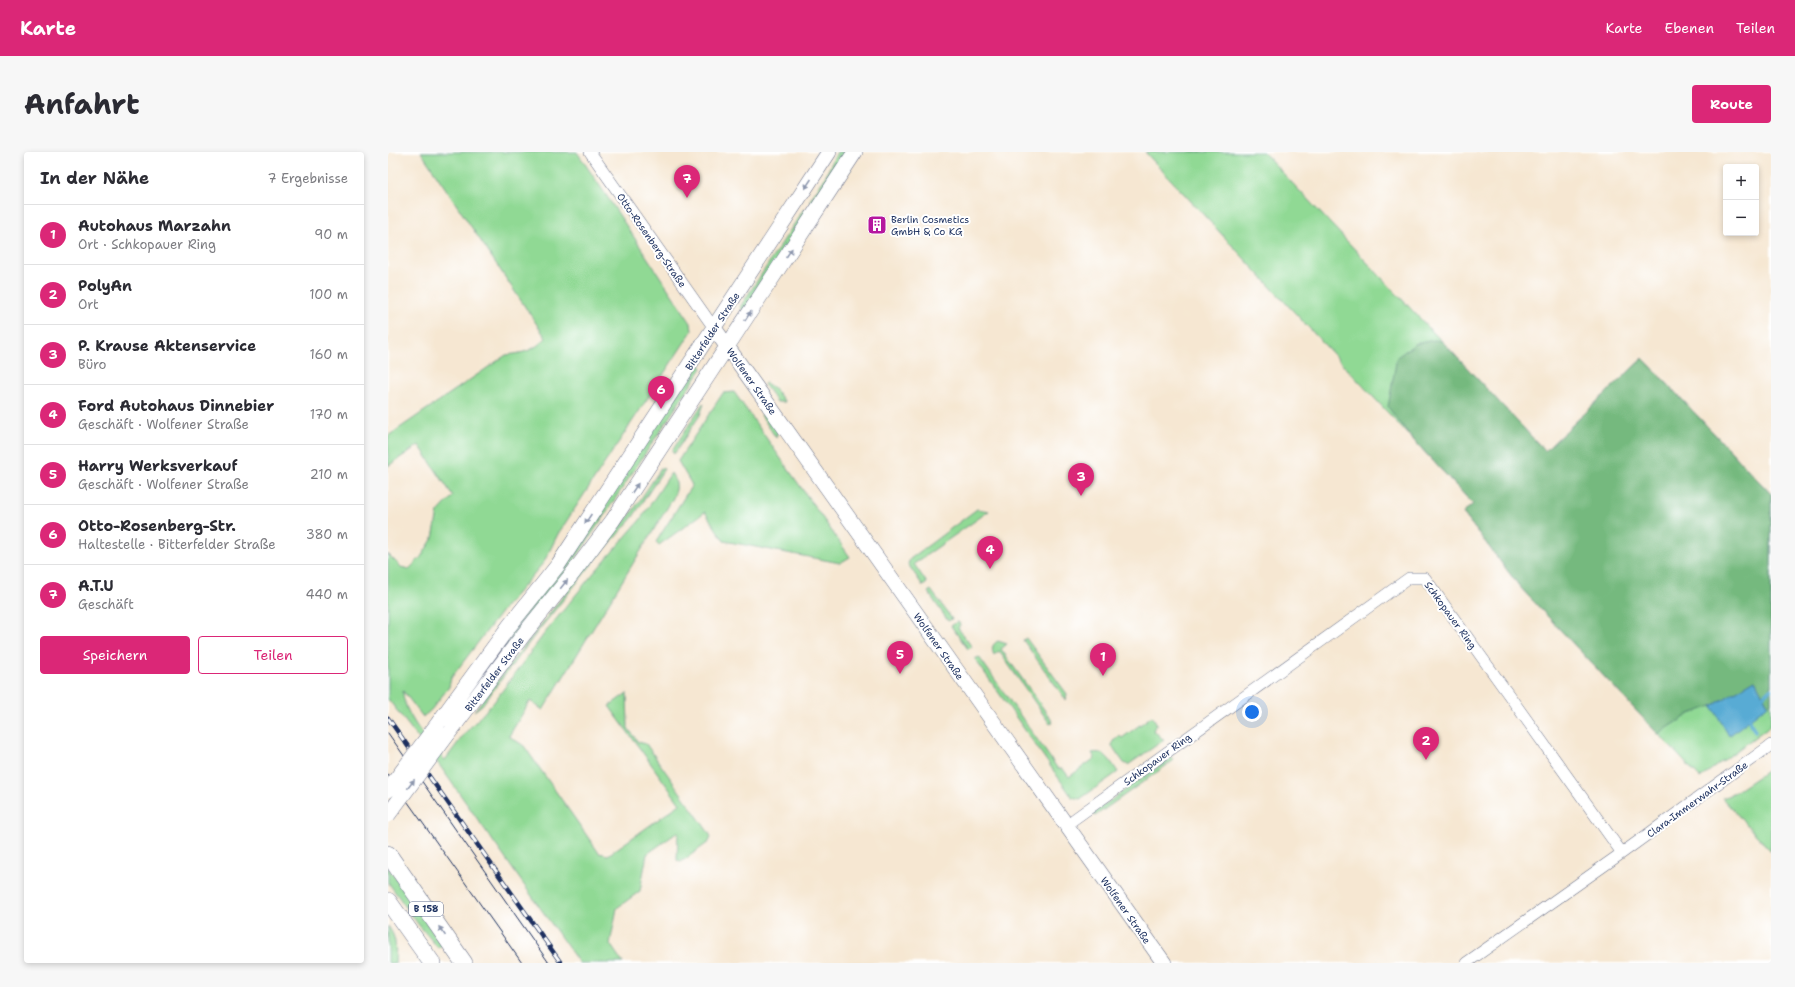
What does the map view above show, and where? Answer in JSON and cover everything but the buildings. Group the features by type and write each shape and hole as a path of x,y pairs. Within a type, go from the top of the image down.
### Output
{"main road":[{"name":"Bitterfelder Straße","path":"388,790 510,625 566,553 829,152"},
{"name":"Bitterfelder Straße","path":"388,815 448,734 613,520 855,152"},
{"name":"Wolfener Straße","path":"714,328 1164,963"},
{"name":"Bitterfelder Straße","path":"510,625 540,614"},
{"name":"B 158","path":"388,854 464,963"},
{"name":"B 158","path":"388,901 432,963"}],"street":[{"name":"Otto-Rosenberg-Straße","path":"590,152 714,328"},
{"name":"Schkopauer Ring","path":"1066,825 1409,578 1425,578 1622,853"},
{"name":"Clara-Immerwahr-Straße","path":"1622,853 1771,745"},
{"path":"1466,963 1622,853"}],"green space":[{"path":"421,152 577,152 691,323 692,331 558,534 544,562 502,611 451,678 449,687 431,710 423,717 403,691 407,709 418,728 445,760 466,732 494,702 544,634 592,575 640,520 671,473 675,480 676,486 672,500 543,710 530,701 509,736 524,746 599,853 608,855 680,804 609,706 627,693 628,728 638,742 646,744 709,833 711,837 709,842 681,862 677,860 678,832 647,854 640,891 617,908 610,944 623,963 579,963 440,766 388,699 388,554 401,567 409,569 421,557 433,538 438,512 453,496 419,445 388,466 388,436 506,355 528,351 537,346 546,338"},
{"path":"837,152 849,152 812,204 810,200 824,179"},
{"path":"1145,152 1263,152 1545,451 1643,358 1771,494 1771,725 1700,778 1520,587 1463,513 1473,504"},
{"path":"804,209 809,213 744,312 740,307"},
{"path":"1434,340 1442,341 1545,451 1643,358 1771,494 1771,702 1768,705 1755,680 1712,706 1690,714 1658,734 1520,587 1463,513 1473,504 1411,437 1388,407 1397,357 1415,344"},
{"path":"698,363 702,368 568,570 460,709 456,707"},
{"path":"766,383 775,389 785,402 777,402 764,384"},
{"path":"734,392 850,557 840,563 724,541 705,512 659,545 656,542 692,485 678,461 723,393"},
{"path":"703,403 704,404 700,415 674,454 672,451"},
{"path":"764,413 778,431 776,438 761,415"},
{"path":"662,467 664,469 633,517 592,564 538,631 482,705 474,711 591,560 630,515"},
{"path":"977,509 989,511 914,564 927,583 923,586 908,564 910,559"},
{"path":"931,590 952,619 948,621 928,592"},
{"path":"958,621 960,625 958,628 972,647 968,649 951,626"},
{"path":"1026,638 1067,694 1066,700 1023,640"},
{"path":"998,641 1007,644 1001,649 1053,722 1050,724 999,651 994,655 993,647"},
{"path":"979,657 1058,769 1063,769 1069,777 1095,758 1092,753 1101,753 1110,760 1118,772 1080,799 1072,797 975,659"},
{"path":"1152,716 1157,724 1153,730 1164,740 1128,765 1124,763 1112,746 1113,741 1120,736 1122,738"},
{"path":"1171,757 1174,760 1095,816 1093,813"},
{"path":"1771,768 1771,851 1722,798 1732,794"},
{"path":"388,867 442,945 438,948 418,924 388,882"},
{"path":"388,926 393,935 396,948 395,963 388,963"}],"water":[{"path":"1755,680 1768,705 1729,736 1712,706"}],"waterway":[{"path":"1760,699 1771,689"},
{"path":"1747,716 1755,731"}],"tram line":[{"path":"388,733 549,963"},
{"path":"388,774 522,963"}],"railway":[{"path":"388,718 561,963"}],"place":[{"name":"A.T.U","path":"687,198"},
{"name":"Berlin Cosmetics GmbH & Co KG","path":"877,225"},
{"name":"Otto-Rosenberg-Str.","path":"661,409"},
{"name":"P. Krause Aktenservice","path":"1081,496"},
{"name":"Ford Autohaus Dinnebier","path":"990,569"},
{"name":"Harry Werksverkauf","path":"900,674"},
{"name":"Autohaus Marzahn","path":"1103,676"},
{"name":"PolyAn","path":"1426,760"}]}
